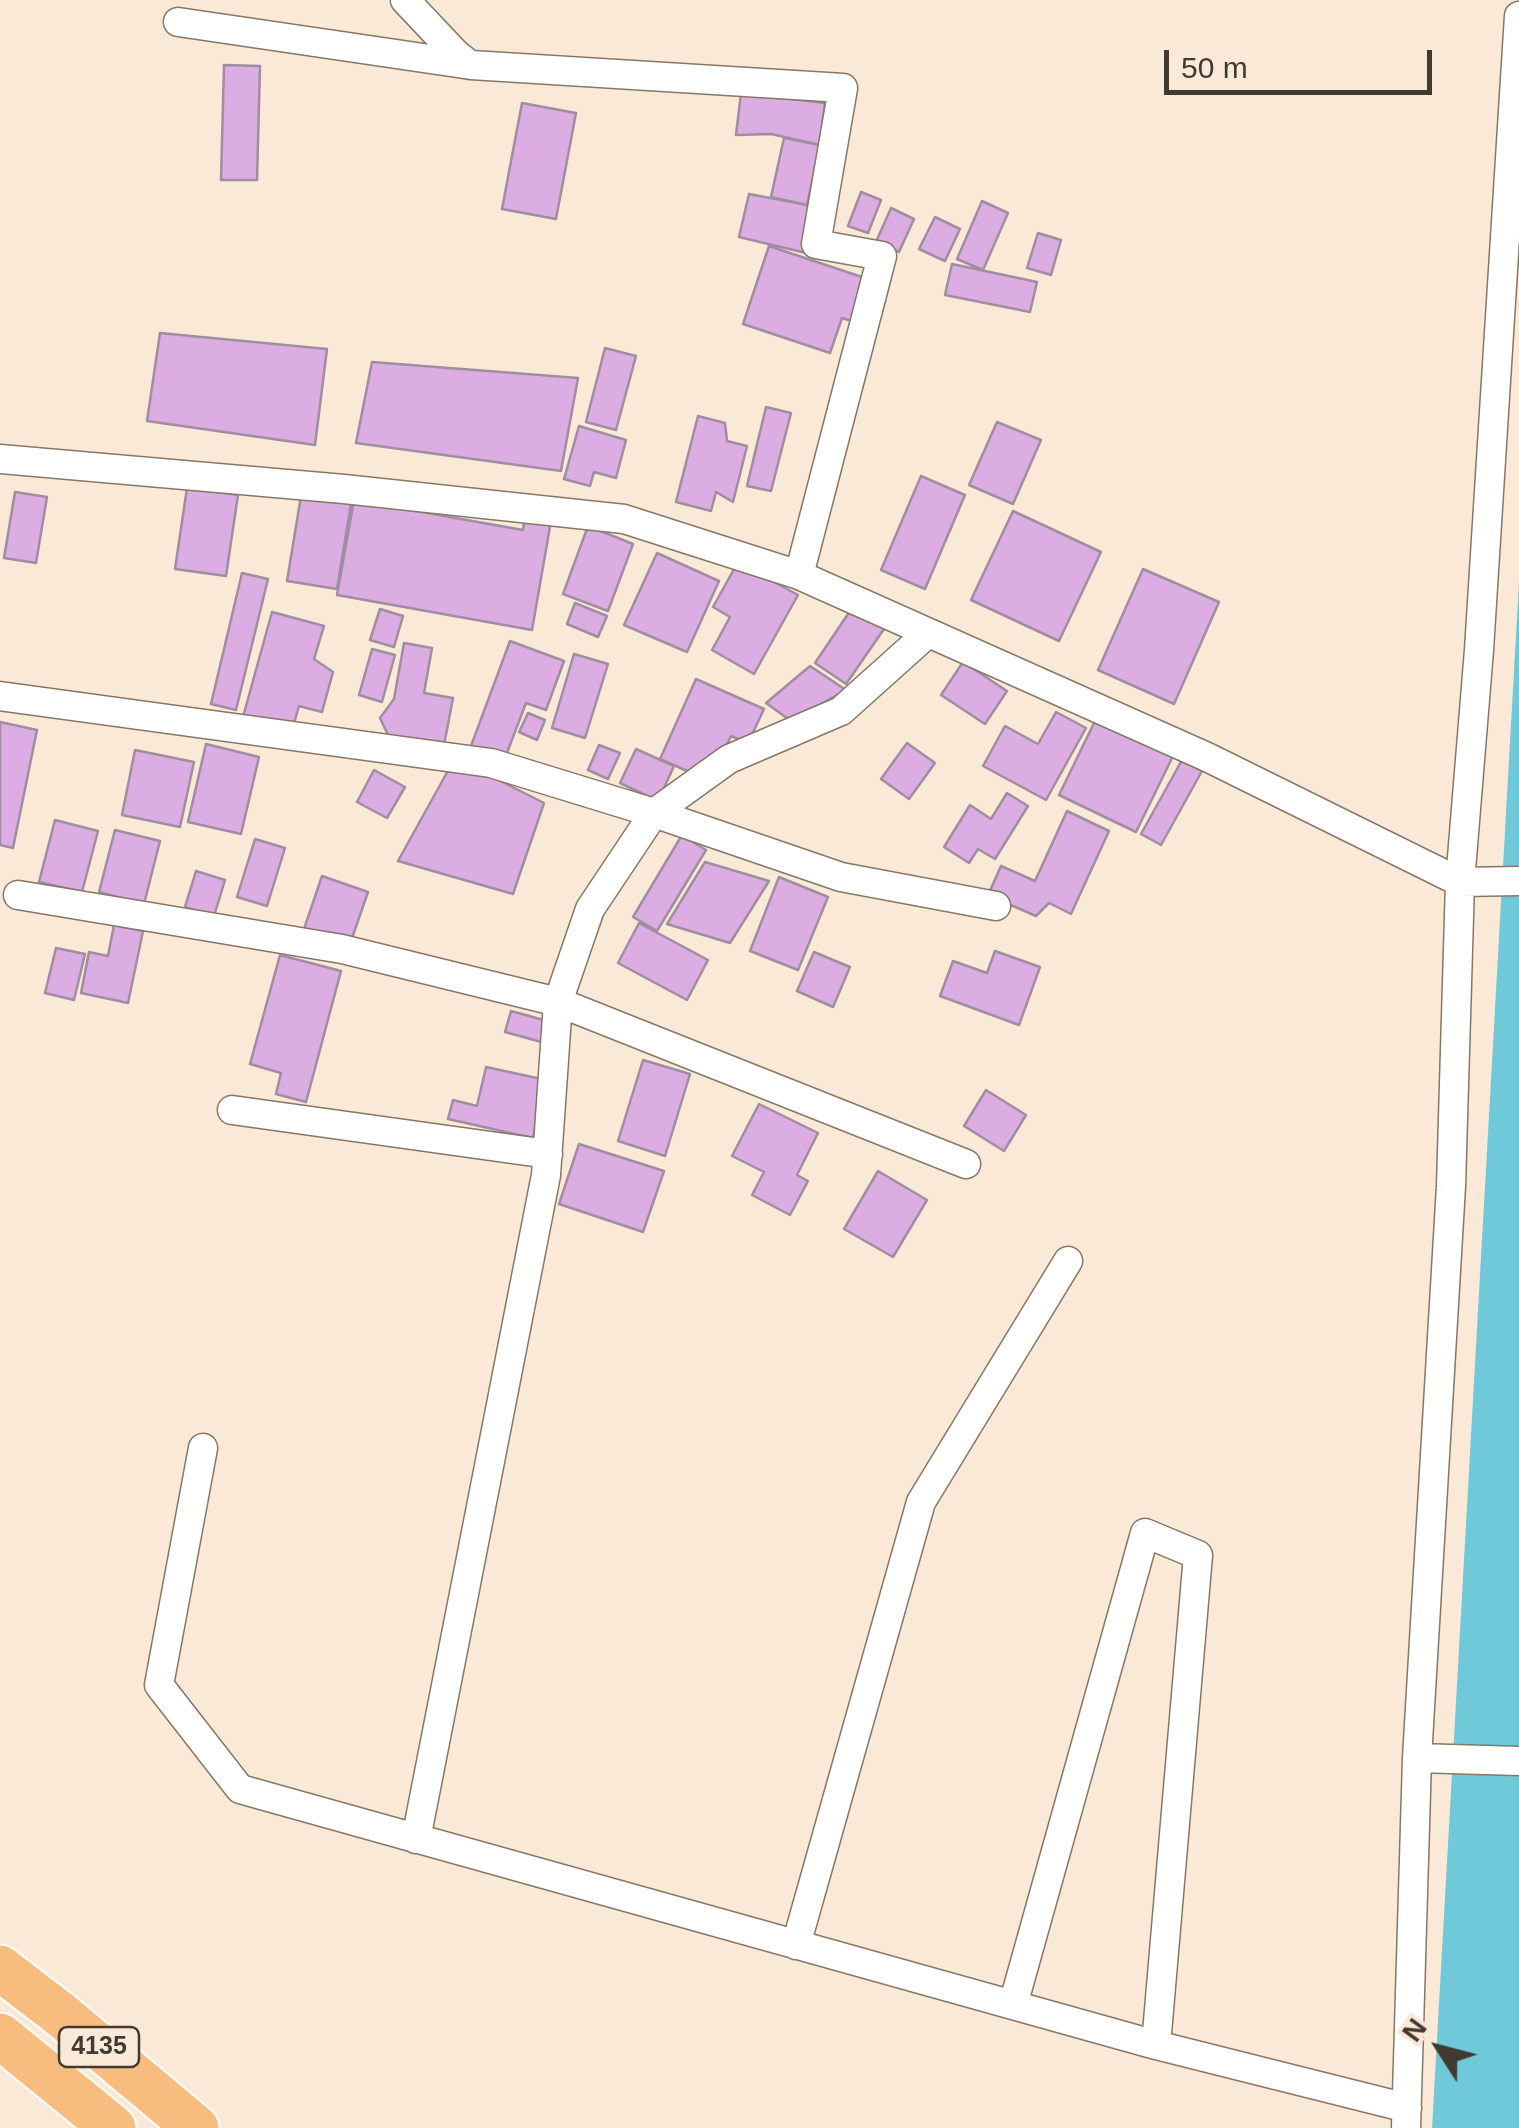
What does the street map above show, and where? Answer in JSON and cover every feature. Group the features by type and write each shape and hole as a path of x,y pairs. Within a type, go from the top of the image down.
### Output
{"main road":[{"name":"4135","path":"0,1968 196,2128"},
{"name":"4135","path":"0,2036 112,2128"}],"street":[{"path":"405,0 472,66"},
{"path":"203,1448 159,1685 240,1789 1407,2118 1417,1758 1451,1186 1460,882 1480,650 1519,16"},
{"path":"178,22 472,66 843,88 816,244 882,256 800,575"},
{"path":"0,459 344,489 624,519 800,575 1207,758 1460,882 1519,881"},
{"path":"416,1839 539,1214 548,1154 558,1002 590,909 654,813 729,759 841,711 928,632"},
{"path":"0,696 492,763 840,876 996,906"},
{"path":"18,895 342,948 558,1002 966,1164"},
{"path":"232,1110 548,1154"},
{"path":"796,1945 921,1502 1068,1261"},
{"path":"1013,2006 1144,1533 1198,1555 1156,2045"},
{"path":"1417,1758 1519,1762"}],"water":[{"path":"1519,582 1519,2128 1432,2128"}],"building":[{"path":"224,65 260,66 257,180 221,180"},
{"path":"741,93 825,103 820,145 771,134 736,135"},
{"path":"522,103 576,113 556,219 502,209"},
{"path":"784,138 820,145 807,205 771,197"},
{"path":"861,192 881,200 868,233 848,226"},
{"path":"749,194 807,205 817,211 806,253 739,237"},
{"path":"982,201 1008,213 983,270 957,259"},
{"path":"891,208 914,219 899,252 876,242"},
{"path":"935,217 960,229 945,261 919,249"},
{"path":"1038,233 1061,240 1051,275 1027,268"},
{"path":"769,246 865,278 851,321 842,318 830,353 743,324"},
{"path":"952,264 1037,282 1030,312 945,295"},
{"path":"160,333 327,349 315,445 147,421"},
{"path":"605,348 636,356 616,430 586,422"},
{"path":"372,362 578,378 561,471 356,443"},
{"path":"766,407 791,413 771,491 747,486"},
{"path":"698,416 725,423 727,441 747,446 733,502 716,492 711,511 676,502"},
{"path":"997,422 1041,440 1013,504 969,485"},
{"path":"579,426 626,440 616,478 594,472 590,486 564,479"},
{"path":"921,476 965,495 925,589 881,570"},
{"path":"187,488 238,495 226,576 175,569"},
{"path":"302,490 352,498 337,589 287,581"},
{"path":"15,492 47,497 36,563 4,558"},
{"path":"354,500 523,530 525,516 551,521 532,630 337,595"},
{"path":"1013,511 1101,552 1059,641 971,600"},
{"path":"588,526 633,544 608,611 563,594"},
{"path":"657,553 719,581 687,652 624,625"},
{"path":"738,562 798,595 754,674 712,650 730,617 713,607"},
{"path":"1143,569 1219,602 1174,704 1098,670"},
{"path":"242,573 268,579 236,710 211,704"},
{"path":"575,603 607,616 598,637 567,624"},
{"path":"852,608 884,629 846,684 815,663"},
{"path":"380,609 403,616 394,647 370,640"},
{"path":"272,612 324,626 314,659 333,672 322,712 299,706 292,730 243,717"},
{"path":"510,641 564,661 546,710 526,703 505,758 471,746"},
{"path":"404,643 432,648 424,693 453,698 444,745 388,735 380,718 394,699"},
{"path":"372,649 395,655 382,702 359,695"},
{"path":"574,654 608,664 585,738 552,728"},
{"path":"963,662 1007,691 985,724 941,695"},
{"path":"810,666 846,690 791,721 766,703"},
{"path":"696,679 764,709 748,743 731,736 719,762 703,778 660,759"},
{"path":"1056,712 1086,728 1046,800 983,766 1005,726 1038,744"},
{"path":"528,713 545,720 537,740 519,732"},
{"path":"1096,719 1173,756 1136,832 1059,795"},
{"path":"0,722 37,730 13,848 0,845"},
{"path":"907,743 935,763 909,799 881,779"},
{"path":"206,744 259,757 241,834 188,822"},
{"path":"599,745 620,753 608,779 588,770"},
{"path":"636,749 674,766 658,801 620,783"},
{"path":"135,750 194,762 180,827 122,815"},
{"path":"455,758 544,803 513,894 398,861"},
{"path":"1182,760 1202,771 1161,845 1141,834"},
{"path":"374,770 405,787 387,818 357,802"},
{"path":"1007,793 1028,806 995,859 978,849 969,863 944,847 970,805 991,819"},
{"path":"1067,811 1109,831 1071,914 1049,903 1036,916 988,895 1001,866 1035,881"},
{"path":"55,820 98,831 82,892 39,882"},
{"path":"115,830 160,841 144,904 99,892"},
{"path":"682,835 706,850 657,931 633,917"},
{"path":"255,839 285,848 267,906 237,897"},
{"path":"705,862 769,881 730,943 667,924"},
{"path":"196,871 225,880 214,916 185,907"},
{"path":"322,876 368,892 350,944 304,929"},
{"path":"779,877 828,897 798,970 750,951"},
{"path":"639,923 708,960 687,1000 618,963"},
{"path":"114,925 143,931 128,1003 81,993 89,952 108,956"},
{"path":"56,948 85,954 74,1000 45,993"},
{"path":"995,951 1040,967 1019,1025 940,996 953,961 987,973"},
{"path":"814,952 850,967 833,1007 797,991"},
{"path":"280,955 341,971 306,1102 276,1094 281,1073 250,1064"},
{"path":"511,1011 551,1022 545,1043 505,1032"},
{"path":"643,1060 690,1074 665,1156 618,1141"},
{"path":"486,1067 546,1080 533,1138 448,1119 453,1100 477,1106"},
{"path":"986,1090 1026,1115 1004,1151 964,1126"},
{"path":"759,1104 818,1133 797,1175 808,1181 790,1215 752,1195 764,1172 732,1156"},
{"path":"579,1144 664,1171 643,1232 559,1204"},
{"path":"878,1171 927,1200 893,1257 844,1229"}]}
